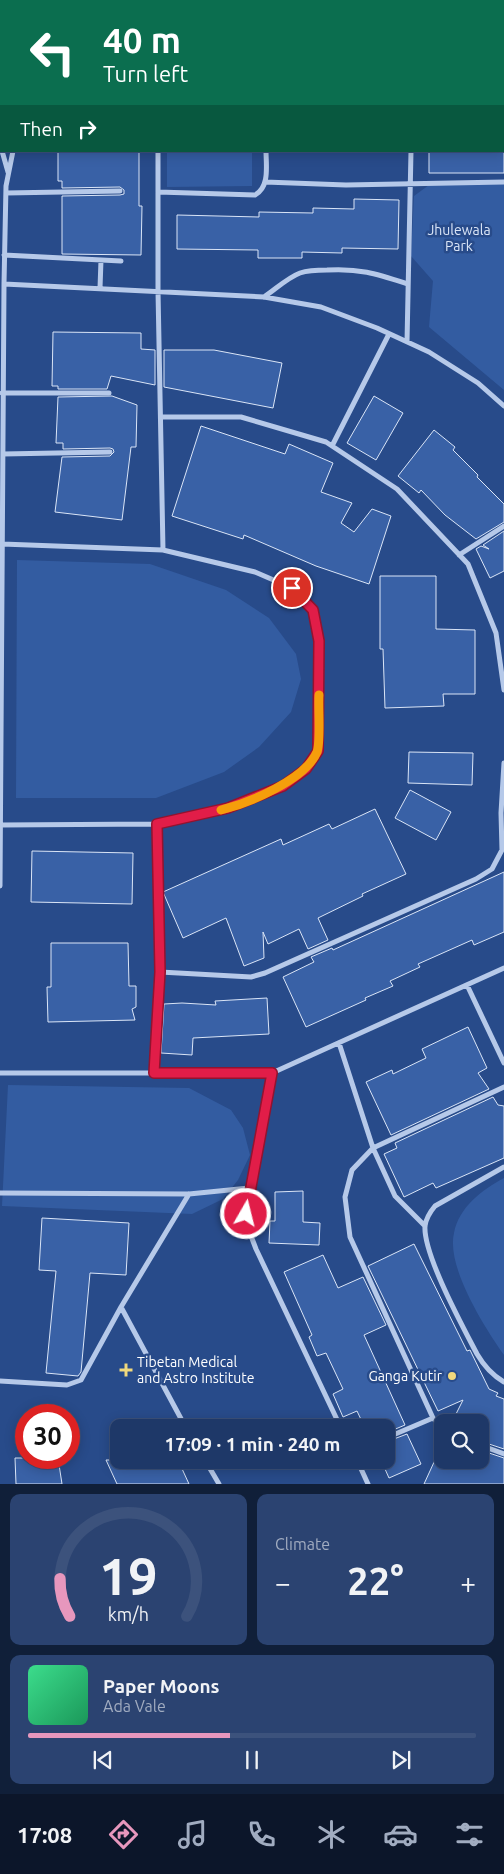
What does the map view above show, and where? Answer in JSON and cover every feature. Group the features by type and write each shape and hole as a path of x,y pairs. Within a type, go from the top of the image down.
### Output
{"street":[{"path":"3,152 8,172"},
{"path":"0,886 1,462 3,454 4,256 6,193 13,152"},
{"path":"158,152 158,292 163,550"},
{"path":"158,192 255,195 260,193 265,182 266,152"},
{"path":"406,342 411,152"},
{"path":"265,182 346,185 504,182"},
{"path":"6,193 120,191"},
{"path":"4,256 121,261"},
{"path":"100,288 101,260"},
{"path":"264,297 286,281 309,271 345,269 366,271 408,284"},
{"path":"4,284 264,297 321,307 428,352 478,383 504,406"},
{"path":"332,446 389,334"},
{"path":"2,393 109,393"},
{"path":"161,417 241,417 326,442 397,489 468,564 496,633 504,690"},
{"path":"3,454 110,452"},
{"path":"460,555 504,526"},
{"path":"0,825 157,824 228,808 283,786 306,769 318,751 319,641 313,610 292,588 256,572 163,550 2,544"},
{"path":"160,972 251,977 265,973 476,879 492,869 503,852 501,813 504,763"},
{"path":"154,1073 160,972 157,824"},
{"path":"0,1073 272,1073 504,968"},
{"path":"467,985 504,1063"},
{"path":"339,1043 373,1148 395,1196 425,1226"},
{"path":"272,1073 249,1188 246,1214 248,1228 256,1250 337,1419"},
{"path":"395,1434 433,1418 350,1237 345,1197 352,1170 373,1148 504,1087"},
{"path":"504,1167 435,1206 428,1215 425,1226 426,1238 434,1263 477,1354 485,1367 504,1382"},
{"path":"0,1194 189,1194 249,1188"},
{"path":"0,1381 67,1385 81,1380 120,1307 189,1194"},
{"path":"120,1307 181,1419"},
{"path":"489,1448 504,1454"},
{"path":"210,1469 219,1484"},
{"path":"361,1469 368,1484"}],"green space":[{"path":"167,152 252,152 252,186 167,187"},
{"name":"Jhulewala Park","path":"504,184 504,390 429,327 433,281 411,256 414,196 429,185"},
{"path":"17,560 150,564 226,590 269,618 296,654 301,679 291,712 259,747 224,772 156,798 16,798"},
{"path":"8,1085 189,1088 231,1110 243,1128 250,1155 238,1180 223,1199 192,1214 2,1206"},
{"path":"504,1178 504,1355 469,1297 461,1279 453,1247 454,1233 466,1207 480,1194"}],"building":[{"path":"58,152 139,152 139,206 142,206 141,255 62,254 62,196 120,195 124,194 124,190 120,187 62,188 62,181 58,181"},
{"path":"429,152 504,152 504,173 429,173"},
{"path":"354,199 399,200 398,249 342,248 342,253 302,252 302,258 258,258 258,250 177,249 177,215 259,217 259,212 313,213 313,208 354,209"},
{"path":"53,332 141,333 141,349 155,350 155,385 111,376 107,389 58,389 58,386 52,386"},
{"path":"164,350 214,350 282,363 273,408 164,387"},
{"path":"112,396 137,405 136,447 131,447 122,520 55,512 62,457 110,456 114,452 110,448 63,449 63,443 56,443 58,397"},
{"path":"374,396 403,413 376,460 347,443"},
{"path":"201,426 285,454 289,444 333,463 321,492 352,503 341,523 354,532 372,509 391,516 369,584 316,566 244,535 243,539 172,516"},
{"path":"434,430 455,447 453,450 504,504 504,522 476,539 445,515 421,490 419,493 398,476"},
{"path":"504,531 504,571 490,578 476,549 481,546 489,549 483,545"},
{"path":"380,576 436,576 436,629 475,630 475,694 443,694 444,706 385,708 383,649 380,649"},
{"path":"409,752 473,753 472,785 408,783"},
{"path":"410,790 451,812 436,840 395,818"},
{"path":"375,809 406,874 362,894 363,896 318,918 328,940 308,949 299,929 268,944 263,932 264,958 244,966 226,918 183,938 163,892 281,839 283,845 329,824 332,829"},
{"path":"32,851 133,853 132,904 31,902"},
{"path":"504,872 504,932 474,945 472,940 418,964 420,967 390,981 393,986 306,1027 283,977 314,962 311,957 332,948 333,950"},
{"path":"51,943 128,943 129,986 136,986 136,1007 132,1009 135,1020 48,1022 47,987 51,987"},
{"path":"267,998 269,1034 193,1038 192,1055 161,1053 164,1004 216,1005 215,1001"},
{"path":"468,1027 487,1068 478,1073 489,1089 391,1135 366,1082 392,1070 393,1074 426,1058 422,1049"},
{"path":"493,1097 498,1105 504,1106 504,1158 436,1188 433,1183 404,1197 384,1154 397,1148 395,1143"},
{"path":"303,1191 303,1222 320,1223 319,1245 269,1243 270,1221 275,1221 275,1192"},
{"path":"42,1218 129,1223 126,1275 90,1273 81,1372 78,1376 46,1373 56,1271 39,1270"},
{"path":"414,1244 467,1351 470,1350 489,1389 498,1393 496,1396 504,1399 504,1449 489,1444 489,1414 456,1414 463,1400 438,1411 368,1266"},
{"path":"323,1255 338,1288 363,1277 386,1325 364,1335 405,1425 395,1429 395,1419 361,1419 357,1411 343,1417 333,1394 343,1389 326,1353 317,1356 309,1337 312,1335 284,1272"},
{"path":"407,1434 421,1464 389,1478 385,1469 395,1469 395,1439"},
{"path":"489,1453 504,1458 504,1484 424,1484 434,1462 434,1469 489,1469"},
{"path":"106,1460 110,1460 110,1469"},
{"path":"15,1469 60,1469 62,1484 16,1484"},
{"path":"110,1469 182,1469 189,1484 117,1484"}],"slow traffic":[{"path":"221,810 283,786 306,769 318,751 319,695"}],"place":[{"name":"Tibetan Medical and Astro Institute","path":"126,1370"},
{"name":"Ganga Kutir","path":"452,1376"}],"route":[{"path":"246,1214 249,1188 272,1073 154,1073 160,972 157,824 228,808 283,786 306,769 318,751 319,641 313,610 292,588"}]}
